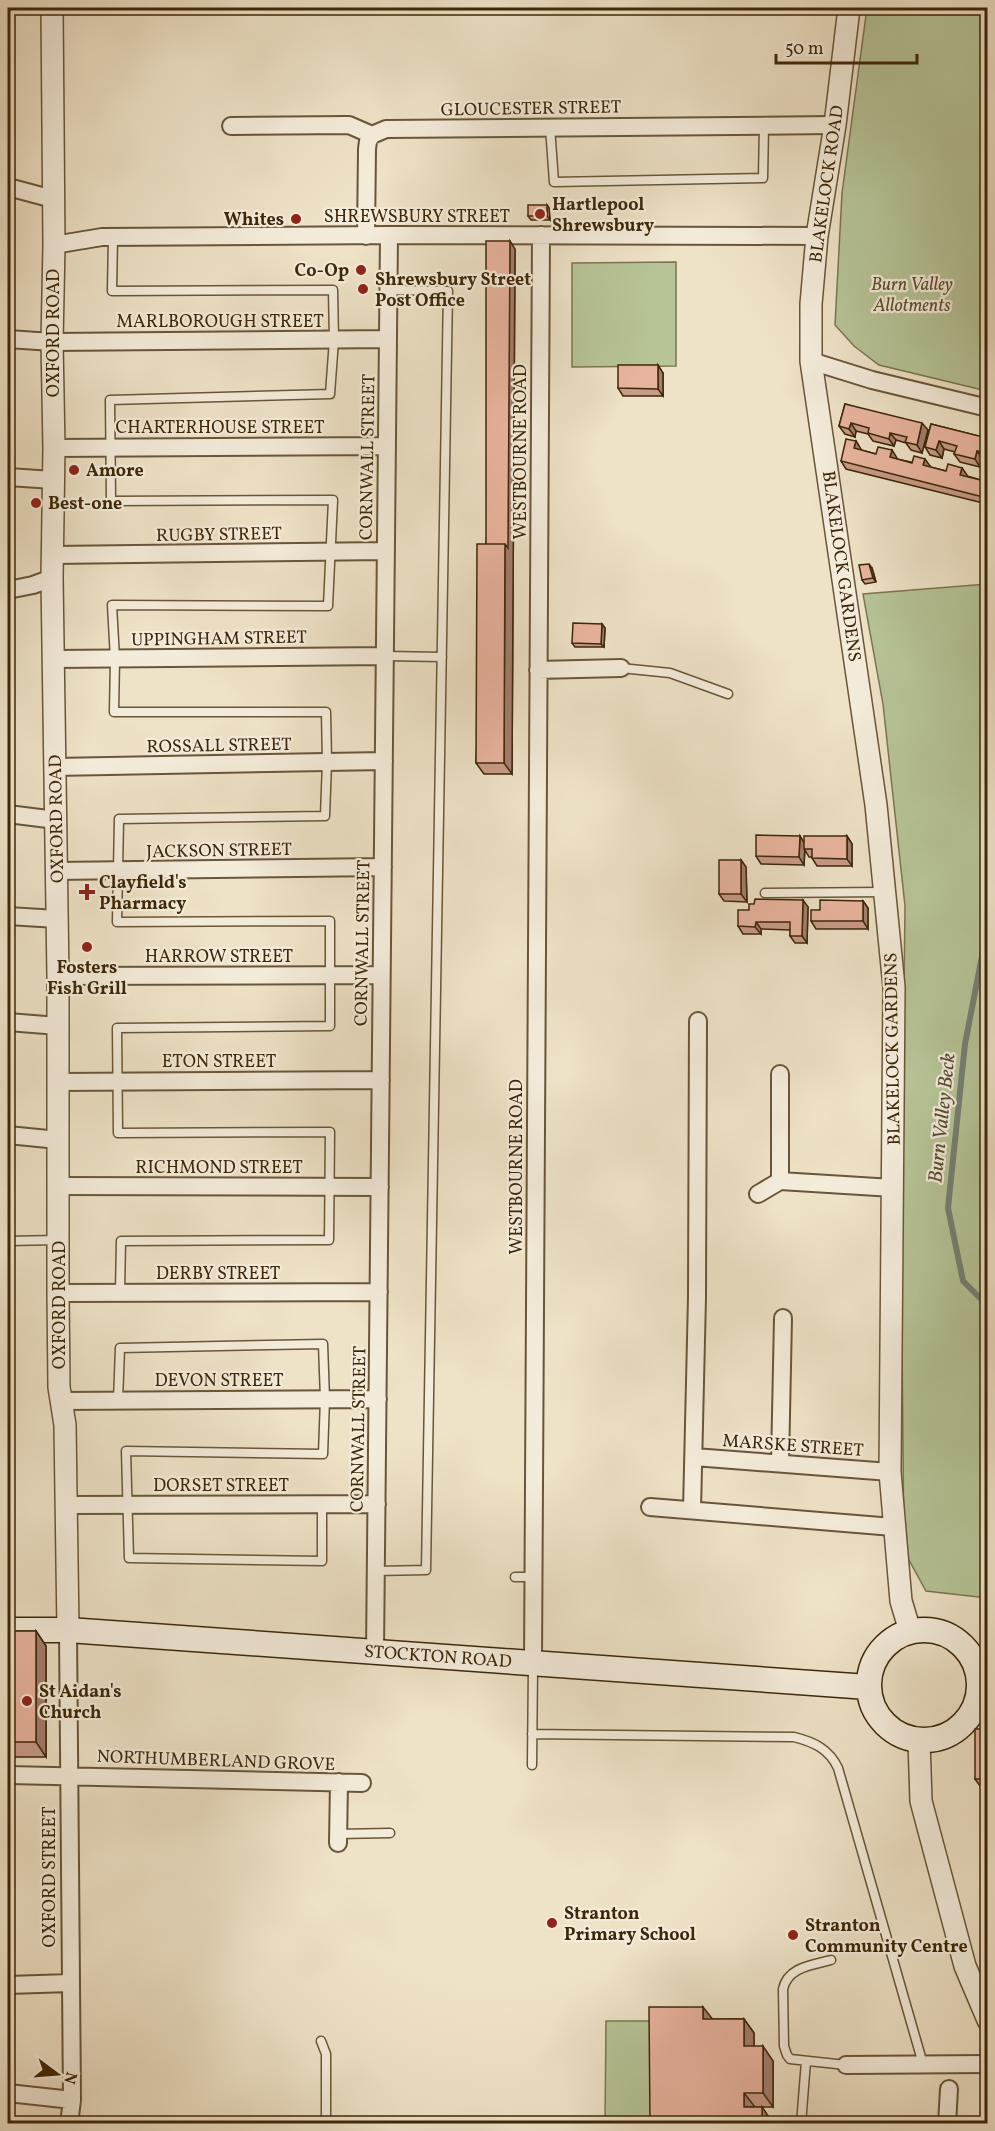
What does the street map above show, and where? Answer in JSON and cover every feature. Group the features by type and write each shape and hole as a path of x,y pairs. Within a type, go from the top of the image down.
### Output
{"main road":[{"name":"STOCKTON ROAD","path":"8,1630 68,1630 868,1687"},
{"path":"928,1630 946,1634 962,1644 973,1659 983,1696 964,1724 951,1734 935,1740 919,1741 903,1737 889,1729 878,1717 871,1703 868,1687 875,1658 885,1646 896,1637 910,1631 928,1630"}],"street":[{"name":"OXFORD ROAD","path":"52,8 54,245 52,578 58,976 58,1293 59,1386 66,1425 68,1630"},
{"name":"BLAKELOCK ROAD","path":"811,361 811,304 817,236 836,125 849,8"},
{"path":"231,126 349,125 372,135 367,149 366,236"},
{"name":"GLOUCESTER STREET","path":"372,135 386,129 836,125"},
{"path":"8,187 53,199"},
{"name":"CORNWALL STREET","path":"375,1652 389,235"},
{"name":"WESTBOURNE ROAD","path":"533,1664 541,235"},
{"name":"SHREWSBURY STREET","path":"54,245 112,237 817,236"},
{"name":"MARLBOROUGH STREET","path":"8,339 52,342 388,339"},
{"path":"811,361 872,380 987,408"},
{"name":"BLAKELOCK GARDENS","path":"811,361 876,805 894,987 890,1472 901,1601 910,1631"},
{"name":"CHARTERHOUSE STREET","path":"54,448 387,446"},
{"path":"8,477 53,480"},
{"name":"RUGBY STREET","path":"53,555 386,551"},
{"path":"8,590 52,578"},
{"name":"UPPINGHAM STREET","path":"54,659 385,656"},
{"path":"538,670 621,668"},
{"name":"ROSSALL STREET","path":"55,767 384,761"},
{"path":"8,814 56,820"},
{"name":"JACKSON STREET","path":"56,871 383,867"},
{"path":"8,916 57,919"},
{"name":"HARROW STREET","path":"58,976 381,975"},
{"path":"692,1510 698,1297 698,1021"},
{"path":"8,1022 58,1026"},
{"path":"780,1074 780,1181"},
{"name":"ETON STREET","path":"58,1082 381,1080"},
{"path":"8,1135 58,1140"},
{"path":"758,1194 780,1181 893,1188"},
{"name":"RICHMOND STREET","path":"58,1186 380,1187"},
{"name":"DERBY STREET","path":"58,1293 379,1292"},
{"path":"780,1463 783,1318"},
{"name":"DEVON STREET","path":"62,1401 378,1399"},
{"name":"MARSKE STREET","path":"694,1457 890,1472"},
{"name":"DORSET STREET","path":"65,1505 377,1504"},
{"path":"650,1507 893,1527"},
{"name":"OXFORD STREET","path":"68,1630 72,2100 69,2124"},
{"path":"919,1741 921,1802 964,1966 987,2020"},
{"name":"NORTHUMBERLAND GROVE","path":"8,1775 362,1783"},
{"path":"338,1839 339,1782"},
{"path":"8,1984 70,1983"},
{"path":"846,2065 987,2064"},
{"path":"947,2124 949,2089"},
{"path":"8,2093 72,2100"}],"lane":[{"path":"550,127 554,182 763,178 765,126"},
{"path":"112,237 112,291 333,290 334,340 330,394 110,400 111,501 333,500 328,606 112,604 115,659 114,712 326,712 325,816 119,819 117,922 330,921 330,1026 117,1028 117,1082 118,1133 330,1132 329,1240 121,1241 120,1292"},
{"path":"376,1571 426,1570 448,291 388,290"},
{"path":"385,656 442,657"},
{"path":"621,668 670,673 728,694"},
{"path":"765,893 885,892"},
{"path":"8,1241 58,1240"},
{"path":"118,1401 120,1348 323,1344 325,1399 323,1454 126,1451 129,1558 322,1562 322,1504"},
{"path":"515,1577 534,1577"},
{"path":"532,1765 533,1664"},
{"path":"532,1734 794,1737 811,1741 826,1750 838,1768 923,2064"},
{"path":"338,1839 390,1833"},
{"path":"831,1960 790,1974 785,1981 783,1989 784,2046 790,2058 846,2065"},
{"path":"321,2041 326,2054 326,2124"},
{"path":"801,2124 806,2061"}],"green space":[{"name":"Burn Valley Allotments","path":"867,8 987,8 987,391 879,365 854,346 835,325 842,193"},
{"path":"676,262 676,366 572,367 572,263"},
{"path":"987,584 987,1598 926,1591 904,1551 901,1236 905,906 883,704 863,594"},
{"path":"606,2021 657,2021 656,2123 605,2124"}],"building":[{"path":"528,205 547,205 547,216 528,216"},
{"path":"486,241 510,241 508,548 505,544 486,544"},
{"path":"618,365 658,365 658,389 618,388"},
{"path":"845,404 922,423 917,445 905,442 907,437 890,433 889,439 868,433 869,428 851,423 849,429 839,426"},
{"path":"931,424 987,438 987,453 977,451 975,459 954,454 957,446 939,441 936,450 925,447"},
{"path":"846,439 856,441 854,448 876,454 878,447 892,450 890,457 912,463 914,456 925,459 923,465 946,471 948,464 962,468 960,475 981,480 983,473 987,474 987,498 841,461"},
{"path":"477,544 505,544 504,763 476,763"},
{"path":"869,564 873,578 862,580 859,565"},
{"path":"573,623 602,624 601,644 572,643"},
{"path":"756,835 800,836 799,857 756,856"},
{"path":"804,836 847,836 847,859 812,858 812,849 804,849"},
{"path":"719,860 741,860 741,894 719,894"},
{"path":"755,899 803,900 802,936 790,936 790,922 756,922 755,927 738,926 738,910 749,910 749,904 754,904"},
{"path":"820,900 863,901 863,921 811,921 811,910 820,910"},
{"name":"St Aidan's Church","path":"8,1631 36,1631 36,1742 8,1742"},
{"path":"975,1729 987,1729 987,1779 975,1779"},
{"path":"649,2007 703,2007 703,2019 744,2019 744,2046 763,2046 763,2093 744,2093 744,2107 762,2107 762,2124 650,2124"}],"waterway":[{"name":"Burn Valley Beck","path":"988,925 965,1044 948,1208 963,1281 988,1306"}],"place":[{"name":"Hartlepool Shrewsbury","path":"540,214"},
{"name":"Whites","path":"296,219"},
{"name":"Co-Op","path":"361,270"},
{"name":"Shrewsbury Street Post Office","path":"363,289"},
{"name":"Amore","path":"74,470"},
{"name":"Best-one","path":"36,503"},
{"name":"Clayfield's Pharmacy","path":"87,892"},
{"name":"Fosters Fish Grill","path":"87,947"},
{"name":"St Aidan's Church","path":"27,1701"},
{"name":"Stranton Primary School","path":"552,1923"},
{"name":"Stranton Community Centre","path":"793,1935"}]}
